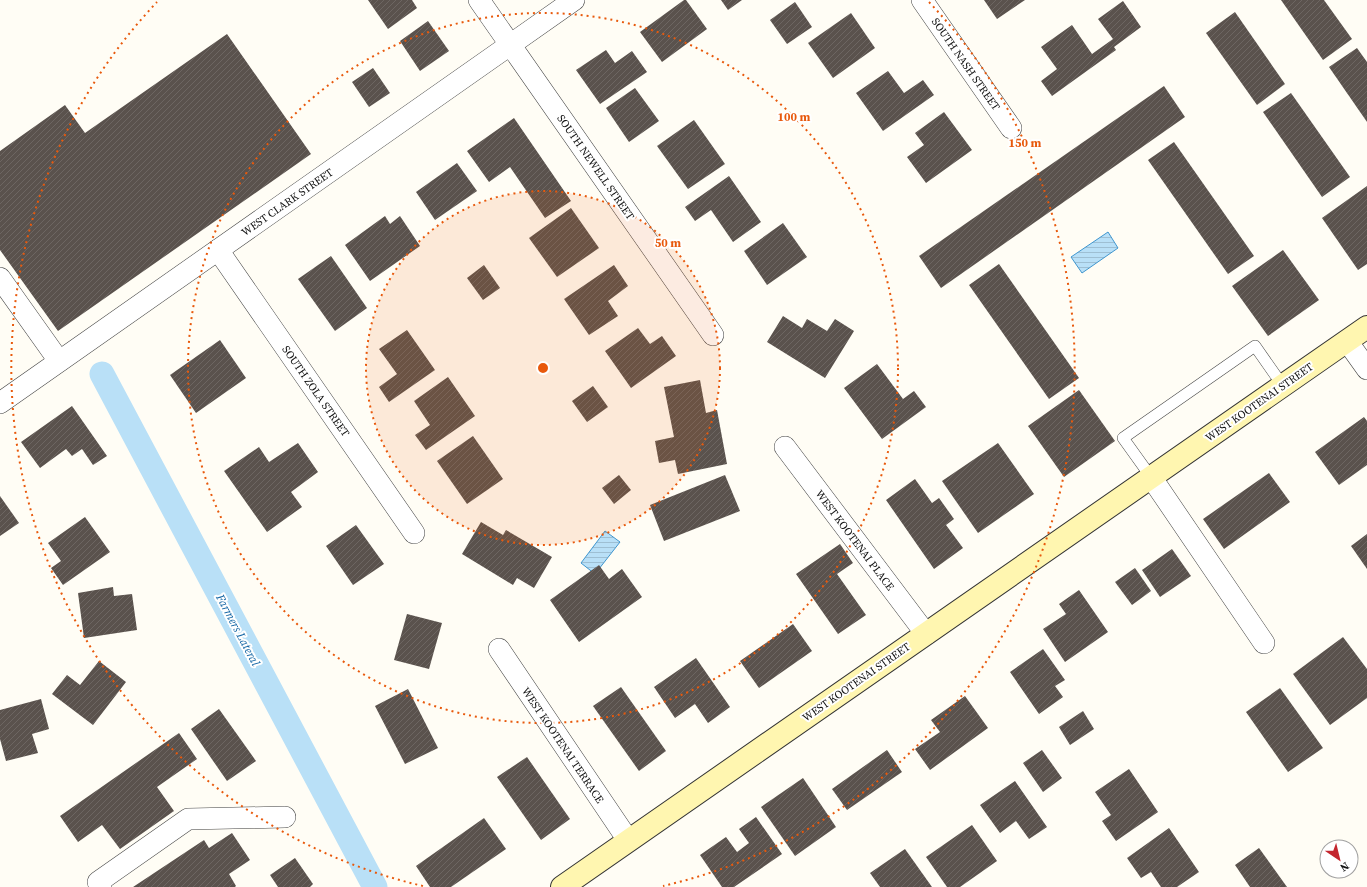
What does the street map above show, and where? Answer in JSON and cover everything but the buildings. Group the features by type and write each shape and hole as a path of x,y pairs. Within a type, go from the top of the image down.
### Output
{"street":[{"name":"SOUTH NEWELL STREET","path":"479,0 713,335"},
{"name":"WEST CLARK STREET","path":"0,403 574,0"},
{"name":"SOUTH NASH STREET","path":"922,0 1011,128"},
{"name":"SOUTH ZOLA STREET","path":"218,250 414,533"},
{"path":"0,278 59,362"},
{"name":"WEST KOOTENAI STREET","path":"562,887 1367,328"},
{"path":"1347,341 1367,369"},
{"name":"WEST KOOTENAI PLACE","path":"785,447 926,634"},
{"path":"1152,476 1264,642"},
{"name":"WEST KOOTENAI TERRACE","path":"499,649 628,840"},
{"path":"101,887 98,882 188,819 285,817"}],"lane":[{"path":"1152,476 1123,438 1249,350 1255,346 1283,386"}],"water":[{"path":"1108,232 1118,248 1082,273 1071,257"},
{"path":"605,531 620,542 595,574 581,563"}],"waterway":[{"name":"Farmers Lateral","path":"102,374 375,887"}]}
